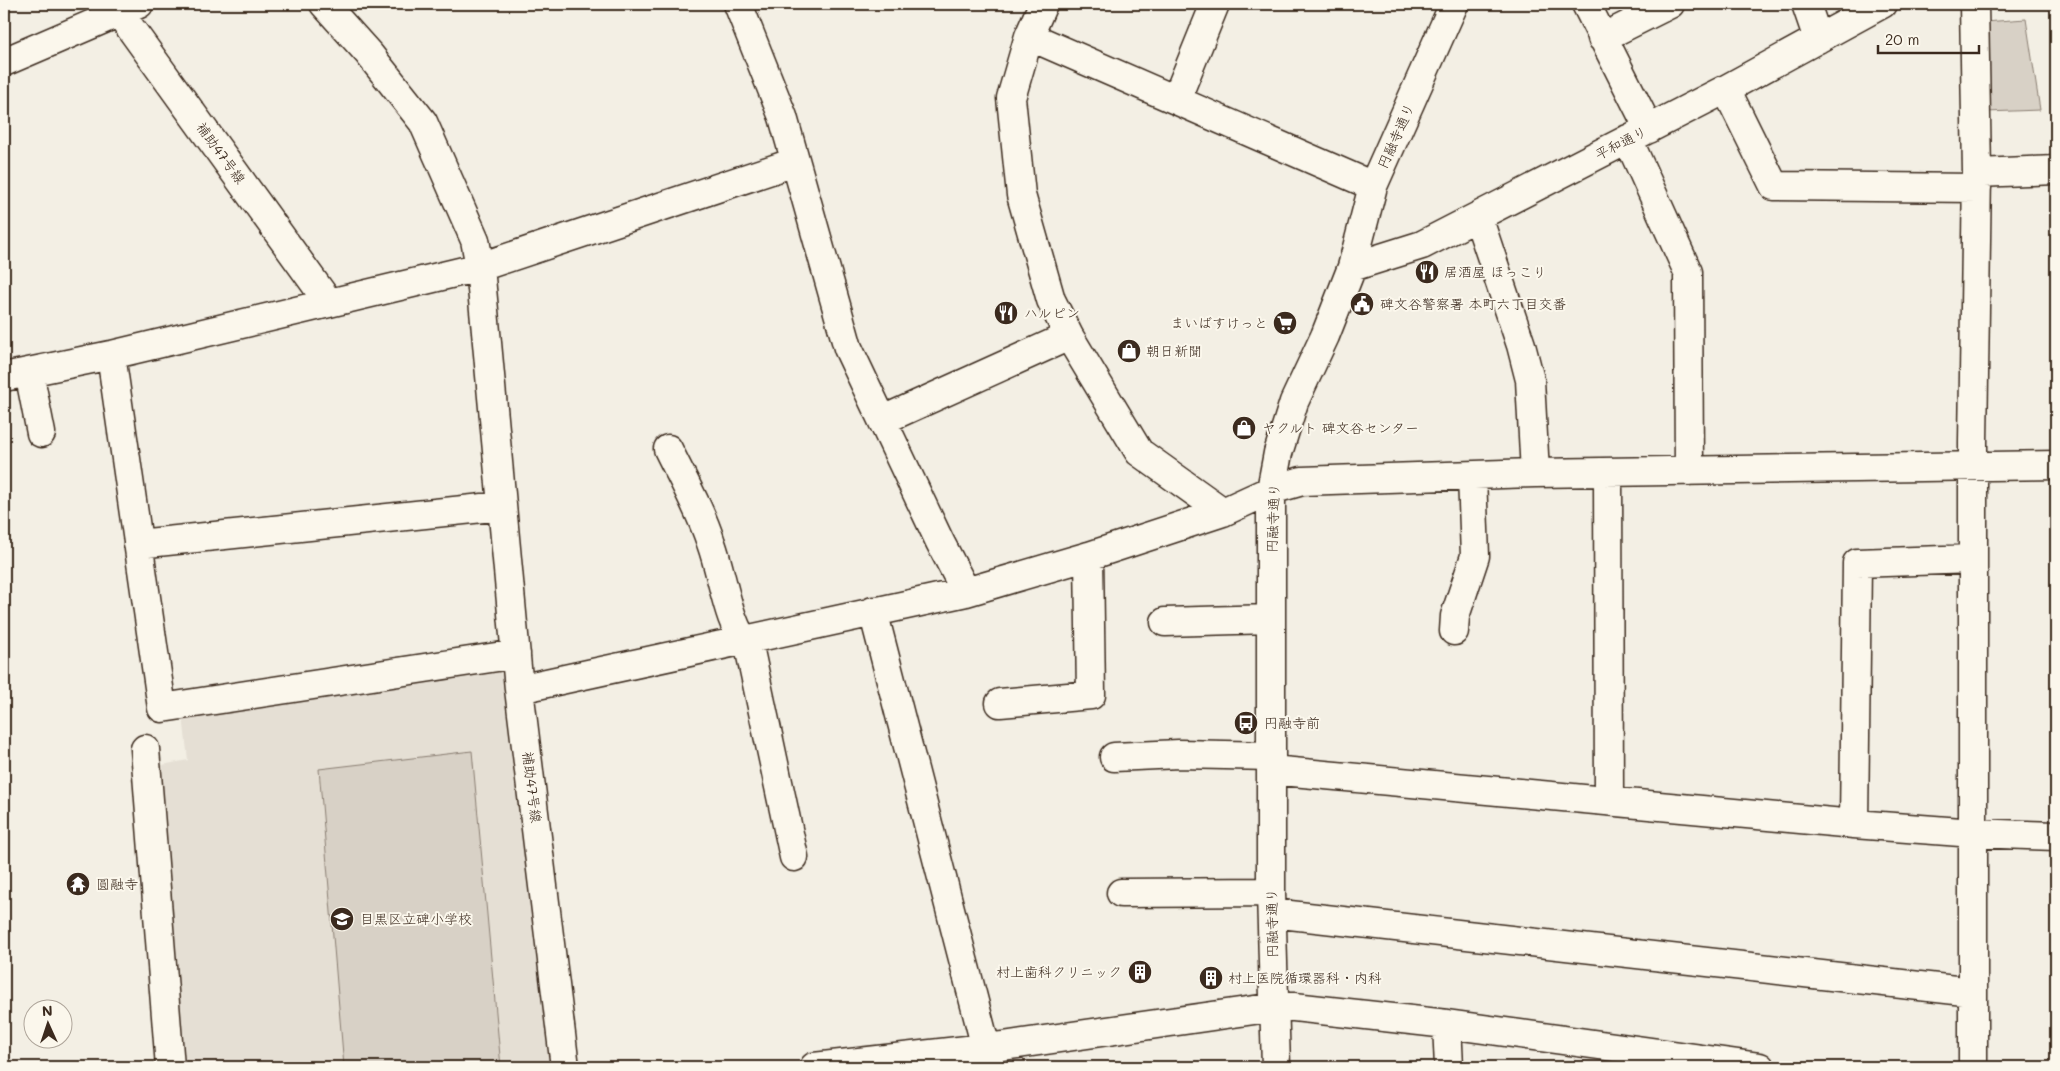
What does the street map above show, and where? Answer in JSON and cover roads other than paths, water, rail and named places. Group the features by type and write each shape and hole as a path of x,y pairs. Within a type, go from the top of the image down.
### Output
{"street":[{"name":"補助47号線","path":"324,4 369,54 423,122 475,240 480,267 519,689 565,1067"},
{"path":"738,4 783,117 848,348 940,542 966,592"},
{"path":"1043,4 1029,36 1011,98 1021,195 1052,300 1069,336 1139,452 1223,512"},
{"path":"1176,100 1215,4"},
{"path":"1586,4 1602,38 1639,134 1688,272 1689,471"},
{"path":"1602,38 1670,4"},
{"path":"1806,4 1818,40"},
{"name":"平和通り","path":"1352,267 1422,245 1726,89 1882,4"},
{"path":"1973,1067 1973,466 1977,180 1974,4"},
{"name":"円融寺通り","path":"1276,1067 1272,902 1271,490 1278,453 1294,402 1325,336 1352,267 1373,186 1450,5"},
{"name":"補助47号線","path":"124,7 329,303"},
{"path":"4,62 124,7"},
{"path":"1029,36 1373,186"},
{"path":"1726,89 1774,186 1977,180 2056,170"},
{"path":"41,433 10,375 111,355 480,267 795,162"},
{"path":"1478,217 1521,345 1530,380 1535,473"},
{"path":"883,420 1069,336"},
{"path":"111,355 162,708 516,654"},
{"path":"668,448 711,542 731,617 742,640 750,651 794,857"},
{"path":"519,689 966,592 1089,556 1223,512 1271,490 1302,481 1535,473 2056,465"},
{"path":"1608,472 1608,801"},
{"path":"1454,631 1455,616 1475,556 1472,476"},
{"path":"138,544 502,506"},
{"path":"1000,703 1091,695 1089,556"},
{"path":"1854,824 1857,563 1973,559"},
{"path":"873,611 999,1054"},
{"path":"1165,622 1271,619"},
{"path":"145,749 170,1067"},
{"path":"1114,757 1179,754 1608,801 1974,834 2056,836"},
{"path":"1121,893 1272,902 1973,992"},
{"path":"814,1067 999,1054 1275,1006 1447,1024 1614,1057 1760,1067"},
{"path":"1447,1024 1450,1067"}],"place":[{"name":"居酒屋 ほっこり","path":"1427,272"},
{"name":"碑文谷警察署 本町六丁目交番","path":"1362,304"},
{"name":"ハルピン","path":"1006,313"},
{"name":"まいばすけっと","path":"1285,323"},
{"name":"朝日新聞","path":"1129,351"},
{"name":"ヤクルト 碑文谷センター","path":"1244,428"},
{"name":"円融寺前","path":"1246,723"},
{"name":"圓融寺","path":"78,884"},
{"name":"目黒区立碑小学校","path":"342,919"},
{"name":"村上歯科クリニック","path":"1140,972"},
{"name":"村上医院循環器科・内科","path":"1211,978"}]}
